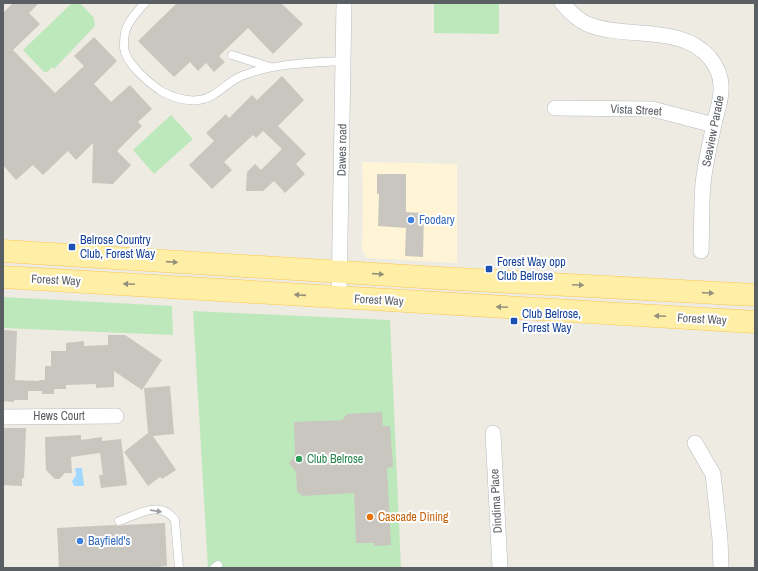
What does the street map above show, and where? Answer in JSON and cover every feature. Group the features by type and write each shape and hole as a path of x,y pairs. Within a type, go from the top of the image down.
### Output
{"main road":[{"path":"3,251 438,278 755,295"},
{"name":"Forest Way","path":"3,277 755,322"}],"street":[{"name":"Dawes road","path":"339,298 344,3"},
{"name":"Seaview Parade","path":"562,3 572,14 586,24 602,29 670,36 691,43 706,53 715,64 720,75 720,105 714,125 703,184 701,251"},
{"name":"Vista Street","path":"555,108 652,109 714,125"},
{"name":"Hews Court","path":"3,417 116,416"},
{"name":"Dindima Place","path":"493,433 500,568"},
{"path":"694,443 713,474 720,539 721,568"}],"lane":[{"path":"145,3 132,18 125,32 124,49 132,64 145,79 162,92 182,99 199,101 210,97 242,75 270,67 304,63 343,62"},
{"path":"232,55 270,67"},
{"path":"119,521 147,510 160,511 174,517 176,520 178,568"}],"shaded area":[{"path":"362,162 457,164 457,263 367,258 362,250"}],"green space":[{"path":"72,3 80,3 94,18 95,26 54,69 52,67 47,72 44,72 23,50"},
{"path":"434,3 499,3 499,34 434,33"},
{"path":"171,115 193,139 154,174 133,150"},
{"path":"3,297 172,306 173,335 3,328"},
{"name":"Club Belrose","path":"193,311 390,320 401,568 208,568"}],"water":[{"path":"76,468 82,468 84,486 74,486 72,481 76,475"}],"building":[{"path":"13,3 39,3 29,13 40,24 13,50 55,93 84,66 74,56 94,37 117,61 94,84 111,102 130,85 152,109 138,122 142,126 117,151 131,165 113,184 92,183 93,143 76,160 68,151 43,175 33,165 16,180 3,165 3,13"},
{"path":"177,3 281,3 303,24 273,54 248,28 219,56 225,62 214,72 206,63 198,71 190,62 174,77 138,41"},
{"path":"282,76 304,100 278,126 306,154 296,164 305,174 285,193 274,181 263,191 246,191 247,172 255,164 261,170 282,149 263,131 256,138 253,135 224,162 232,170 212,189 189,165 214,141 206,133 226,114 229,118 252,95 257,100"},
{"path":"377,174 406,174 406,212 424,213 423,257 405,256 406,228 378,226 379,194 377,194"},
{"path":"3,330 17,331 15,380 45,380 45,366 51,366 51,351 66,351 66,343 84,341 84,346 108,345 108,335 125,335 162,360 142,390 114,371 114,387 96,388 96,384 66,385 66,389 54,389 54,394 42,394 42,391 28,391 28,400 14,400 14,402 3,401"},
{"path":"170,386 174,434 153,436 176,470 162,479 160,477 148,486 124,452 148,433 144,388"},
{"path":"382,412 383,426 390,426 393,467 387,468 391,545 374,546 374,543 356,543 354,493 303,496 297,492 296,472 289,463 295,455 294,422 342,420 347,414"},
{"path":"3,428 26,428 24,478 22,478 22,486 3,485"},
{"path":"81,435 81,440 102,437 102,441 121,439 127,485 101,488 99,475 103,475 100,453 71,457 72,473 65,473 59,479 55,479 46,470 45,437"},
{"path":"165,523 167,566 146,568 59,568 57,528"}],"place":[{"name":"Foodary","path":"411,220"},
{"name":"Belrose Country Club, Forest Way","path":"72,247"},
{"name":"Forest Way opp Club Belrose","path":"489,269"},
{"name":"Club Belrose, Forest Way","path":"514,321"},
{"name":"Club Belrose","path":"299,459"},
{"name":"Cascade Dining","path":"370,517"},
{"name":"Bayfield's","path":"80,541"}]}
